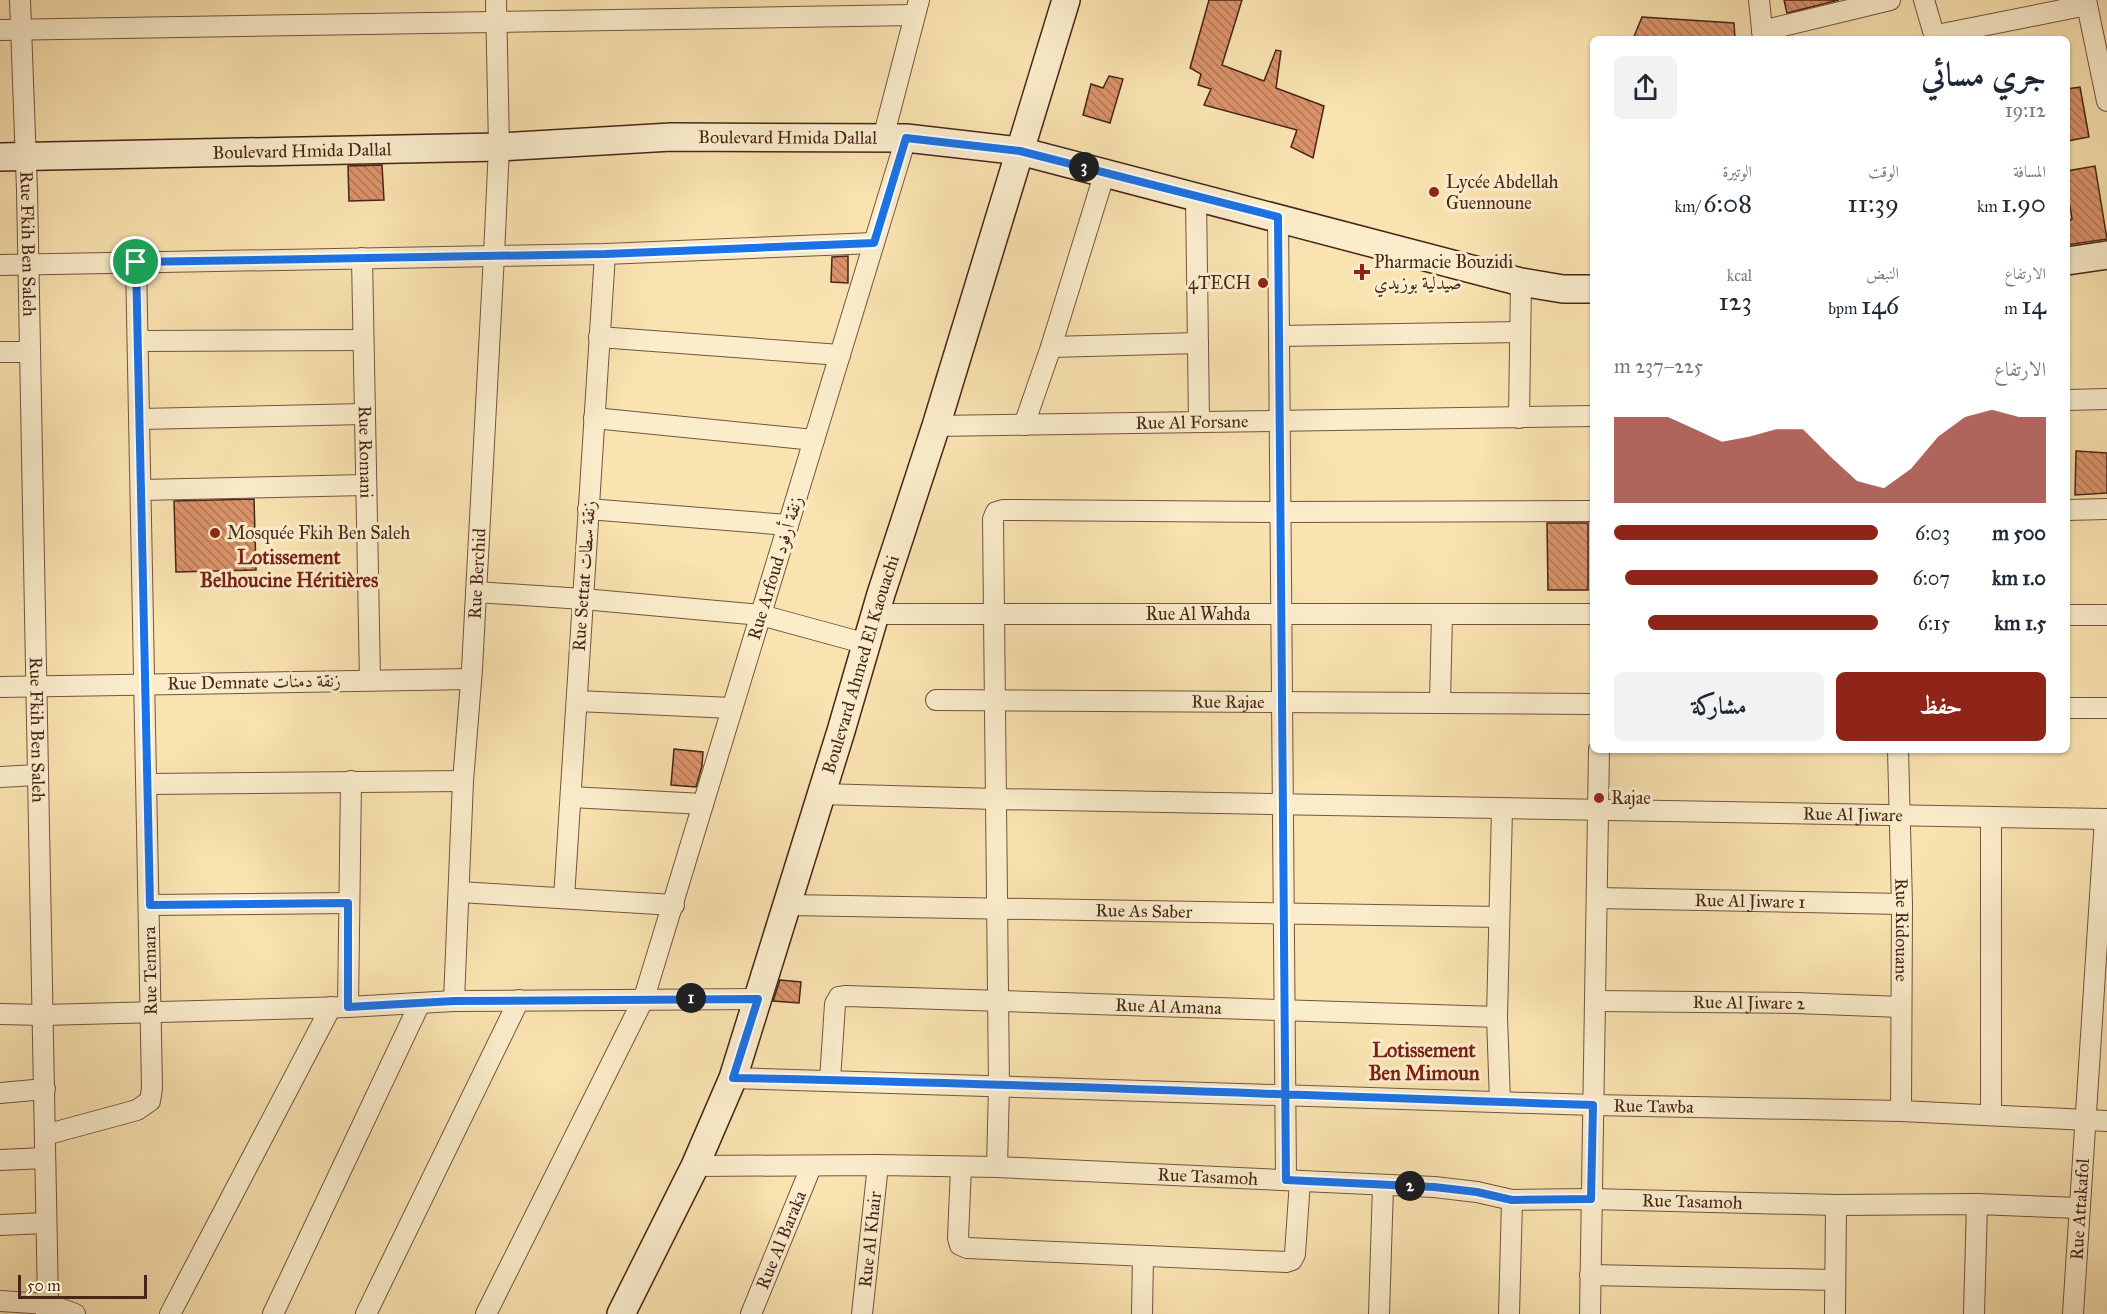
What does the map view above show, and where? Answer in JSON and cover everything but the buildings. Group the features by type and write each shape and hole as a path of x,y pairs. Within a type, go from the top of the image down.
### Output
{"street":[{"name":"Rue Fkih Ben Saleh","path":"20,0 21,30 13,157 27,265 45,1089 47,1309"},
{"name":"Rue Berchid","path":"454,1001 463,781 476,592 499,147 496,0"},
{"name":"Boulevard Ahmed El Kaouachi","path":"621,1314 694,1166 733,1078 1066,0"},
{"path":"1759,0 1763,35 1890,0"},
{"path":"1924,0 1933,31 1937,34 1996,32 2087,3 2107,101"},
{"path":"0,30 496,23 917,7"},
{"name":"Rue Arfoud زنقة أرفود","path":"486,1314 644,998 874,243 917,7"},
{"name":"Boulevard Hmida Dallal","path":"13,157 499,147 671,137 894,138 1020,151 1521,282 1563,289 1590,289"},
{"path":"1024,425 1051,347 1105,172"},
{"path":"1196,196 1199,422"},
{"path":"961,1167 958,1238 960,1245 967,1248 1286,1262 1292,1260 1295,1254 1293,1181 1286,1096 1284,1010 1278,217"},
{"path":"0,265 605,254 874,243"},
{"name":"Rue Settat زنقة سطات","path":"564,898 605,254"},
{"path":"2070,261 2107,255"},
{"name":"Rue Romani","path":"362,258 370,680"},
{"name":"Rue Temara","path":"45,1135 137,1110 150,1101 152,1088 136,262"},
{"path":"1519,418 1521,282"},
{"path":"1279,336 1520,332"},
{"path":"599,337 840,355"},
{"path":"138,341 363,340"},
{"path":"1051,347 1198,343"},
{"path":"0,352 28,352"},
{"path":"2070,400 2107,399"},
{"path":"140,419 364,414"},
{"name":"Rue Al Forsane","path":"936,426 1590,416"},
{"path":"594,418 814,440"},
{"path":"141,490 366,485"},
{"path":"588,509 788,525"},
{"path":"2070,510 2107,509"},
{"path":"997,1167 999,1001 993,519 996,512 1003,510 1590,511"},
{"path":"476,592 760,615 867,644"},
{"name":"Rue Al Wahda","path":"876,614 1590,614"},
{"path":"1440,703 1442,614"},
{"path":"2070,615 2107,615"},
{"name":"Rue Demnate زنقة دمنات","path":"0,687 471,679"},
{"name":"Rue Rajae","path":"936,700 1590,704"},
{"path":"577,701 732,708"},
{"path":"2070,708 2107,708"},
{"path":"1590,1314 1599,753"},
{"name":"Rue Ridouane","path":"1898,753 1902,904 1901,1111"},
{"path":"0,777 37,776"},
{"path":"170,1314 340,1007 348,903 351,781"},
{"path":"147,784 463,781"},
{"name":"Rue Al Jiware","path":"821,794 2106,819"},
{"path":"570,797 703,804"},
{"path":"1500,1102 1497,1017 1502,809"},
{"path":"1990,1115 1991,817"},
{"name":"Rue Attakafol","path":"2073,1314 2106,819"},
{"path":"459,892 674,905"},
{"name":"Rue Al Jiware 1","path":"1597,898 1902,904"},
{"path":"150,905 348,903"},
{"name":"Rue As Saber","path":"788,905 1499,916"},
{"name":"Rue Al Amana","path":"830,1080 835,1004 839,997 1497,1017"},
{"path":"0,1014 42,1015 340,1007 454,1001 758,999"},
{"path":"366,1314 519,1000"},
{"name":"Rue Al Jiware 2","path":"1596,1001 1796,1003 1901,1007"},
{"path":"273,1314 420,1003"},
{"name":"Rue Tawba","path":"733,1078 1593,1105 1901,1111 2107,1120"},
{"path":"0,1093 45,1089"},
{"path":"0,1160 45,1158"},
{"name":"Rue Al Khair","path":"862,1314 879,1165"},
{"name":"Rue Tasamoh","path":"694,1166 997,1167 1434,1187 1477,1192 1512,1200 1591,1199 1836,1205 1977,1204 2079,1208"},
{"name":"Rue Al Baraka","path":"751,1314 811,1167"},
{"path":"1379,1314 1383,1186"},
{"path":"1509,1314 1512,1200"},
{"path":"1974,1314 1977,1204"},
{"path":"1834,1314 1836,1205"},
{"path":"0,1225 46,1223"},
{"path":"1142,1314 1143,1256"},
{"path":"1590,1275 1834,1280"},
{"path":"0,1301 75,1314"}],"place":[{"name":"Lycée Abdellah Guennoune","path":"1434,192"},
{"name":"Pharmacie Bouzidi صيدلية بوزيدي","path":"1362,272"},
{"name":"4TECH","path":"1263,283"},
{"name":"Mosquée Fkih Ben Saleh","path":"215,533"},
{"name":"Rajae","path":"1599,798"}],"district":[{"name":"Lotissement Belhoucine Héritières","path":"289,568"},
{"name":"Lotissement Ben Mimoun","path":"1424,1062"}],"route":[{"path":"136,262 150,905 348,903 348,1007 454,1001 758,999 733,1078 830,1080 1286,1096 1593,1105 1591,1199 1512,1200 1477,1192 1434,1187 1286,1180 1286,1096 1283,962 1278,217 1020,151 906,138 874,243 605,254 136,262"}]}
